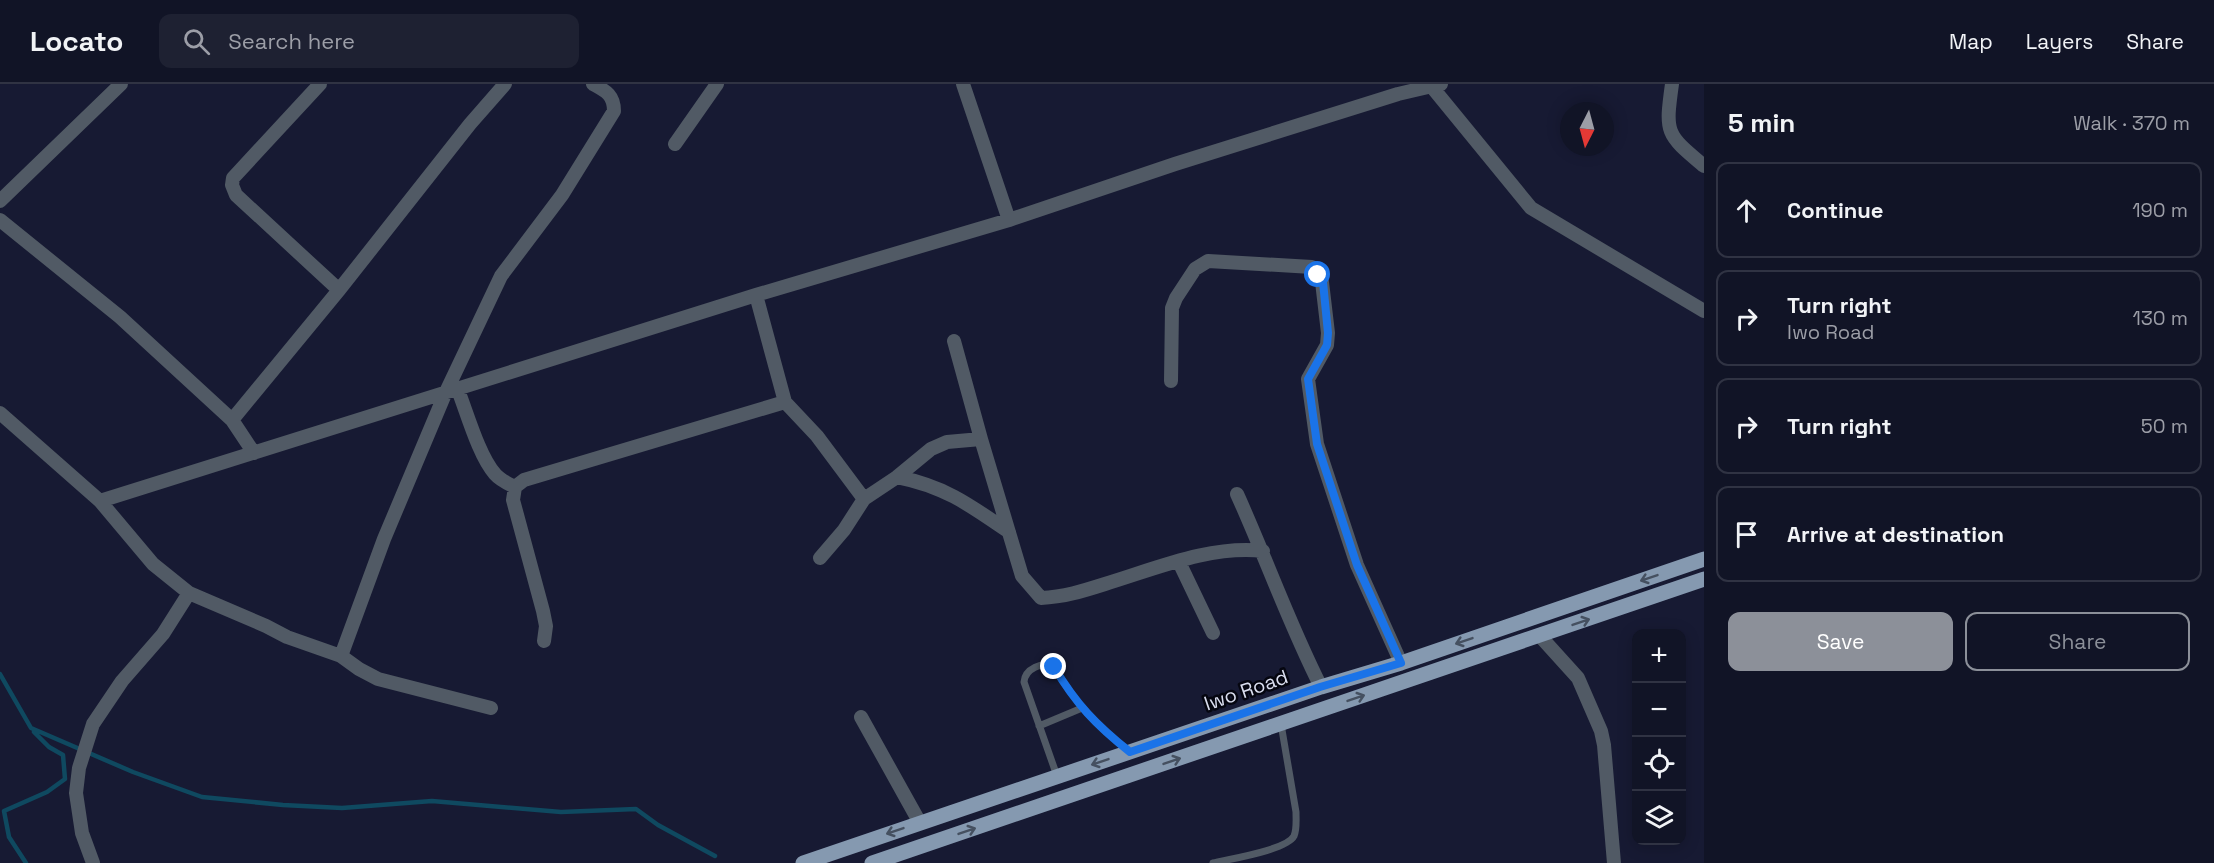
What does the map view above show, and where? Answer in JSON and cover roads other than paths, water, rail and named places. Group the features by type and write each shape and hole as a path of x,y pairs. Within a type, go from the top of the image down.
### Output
{"main road":[{"name":"Iwo Road","path":"803,863 1704,559"},
{"path":"872,863 1704,579"},
{"path":"1214,723 1221,744"}],"street":[{"path":"0,201 120,84"},
{"path":"320,84 233,178 232,184 236,195 339,290"},
{"path":"232,420 339,290 470,124 505,84"},
{"path":"341,656 384,539 452,392 501,276 562,195 614,111 614,102 608,93 593,84"},
{"path":"675,144 717,84"},
{"path":"963,84 1009,220"},
{"path":"1383,84 1398,94"},
{"path":"1672,84 1668,124 1675,141 1704,166"},
{"path":"100,501 756,295 1009,220 1175,164 1430,86 1531,208 1704,311"},
{"path":"0,220 120,317 232,420 254,453"},
{"path":"1171,381 1172,308 1195,268 1208,261 1312,267 1323,282 1328,333 1327,345 1308,379 1317,444 1357,565 1401,663"},
{"path":"756,295 785,402 817,436 864,499"},
{"path":"954,341 1022,576 1041,598 1062,597 1179,562 1228,550 1263,551"},
{"path":"452,392 494,472 501,480 515,487"},
{"path":"544,641 546,626 513,500 515,487 524,480 785,402"},
{"path":"0,413 100,501 153,564 189,593 287,637 341,656 378,679 491,708"},
{"path":"820,558 844,530 864,499 897,477 931,448 947,441 981,439"},
{"path":"897,477 932,485 961,499 1009,532"},
{"path":"1237,494 1263,551 1296,639 1320,687"},
{"path":"1179,562 1213,633"},
{"path":"93,863 77,813 76,793 79,768 93,724 122,681 163,634 189,593"},
{"path":"1540,636 1578,678 1601,731 1614,863"},
{"path":"861,717 920,823"}],"lane":[{"path":"1057,776 1024,682 1028,671 1043,664 1054,667 1082,708 1100,729 1130,752"},
{"path":"1039,726 1082,708"},
{"path":"1213,863 1274,848 1287,843 1293,837 1296,812 1281,724"}],"waterway":[{"path":"0,674 31,728 133,772 202,797 342,808 432,801 561,812 636,809 658,825 715,856"},
{"path":"26,863 9,837 4,811 47,792 65,779 63,755 49,747 34,732"}]}
